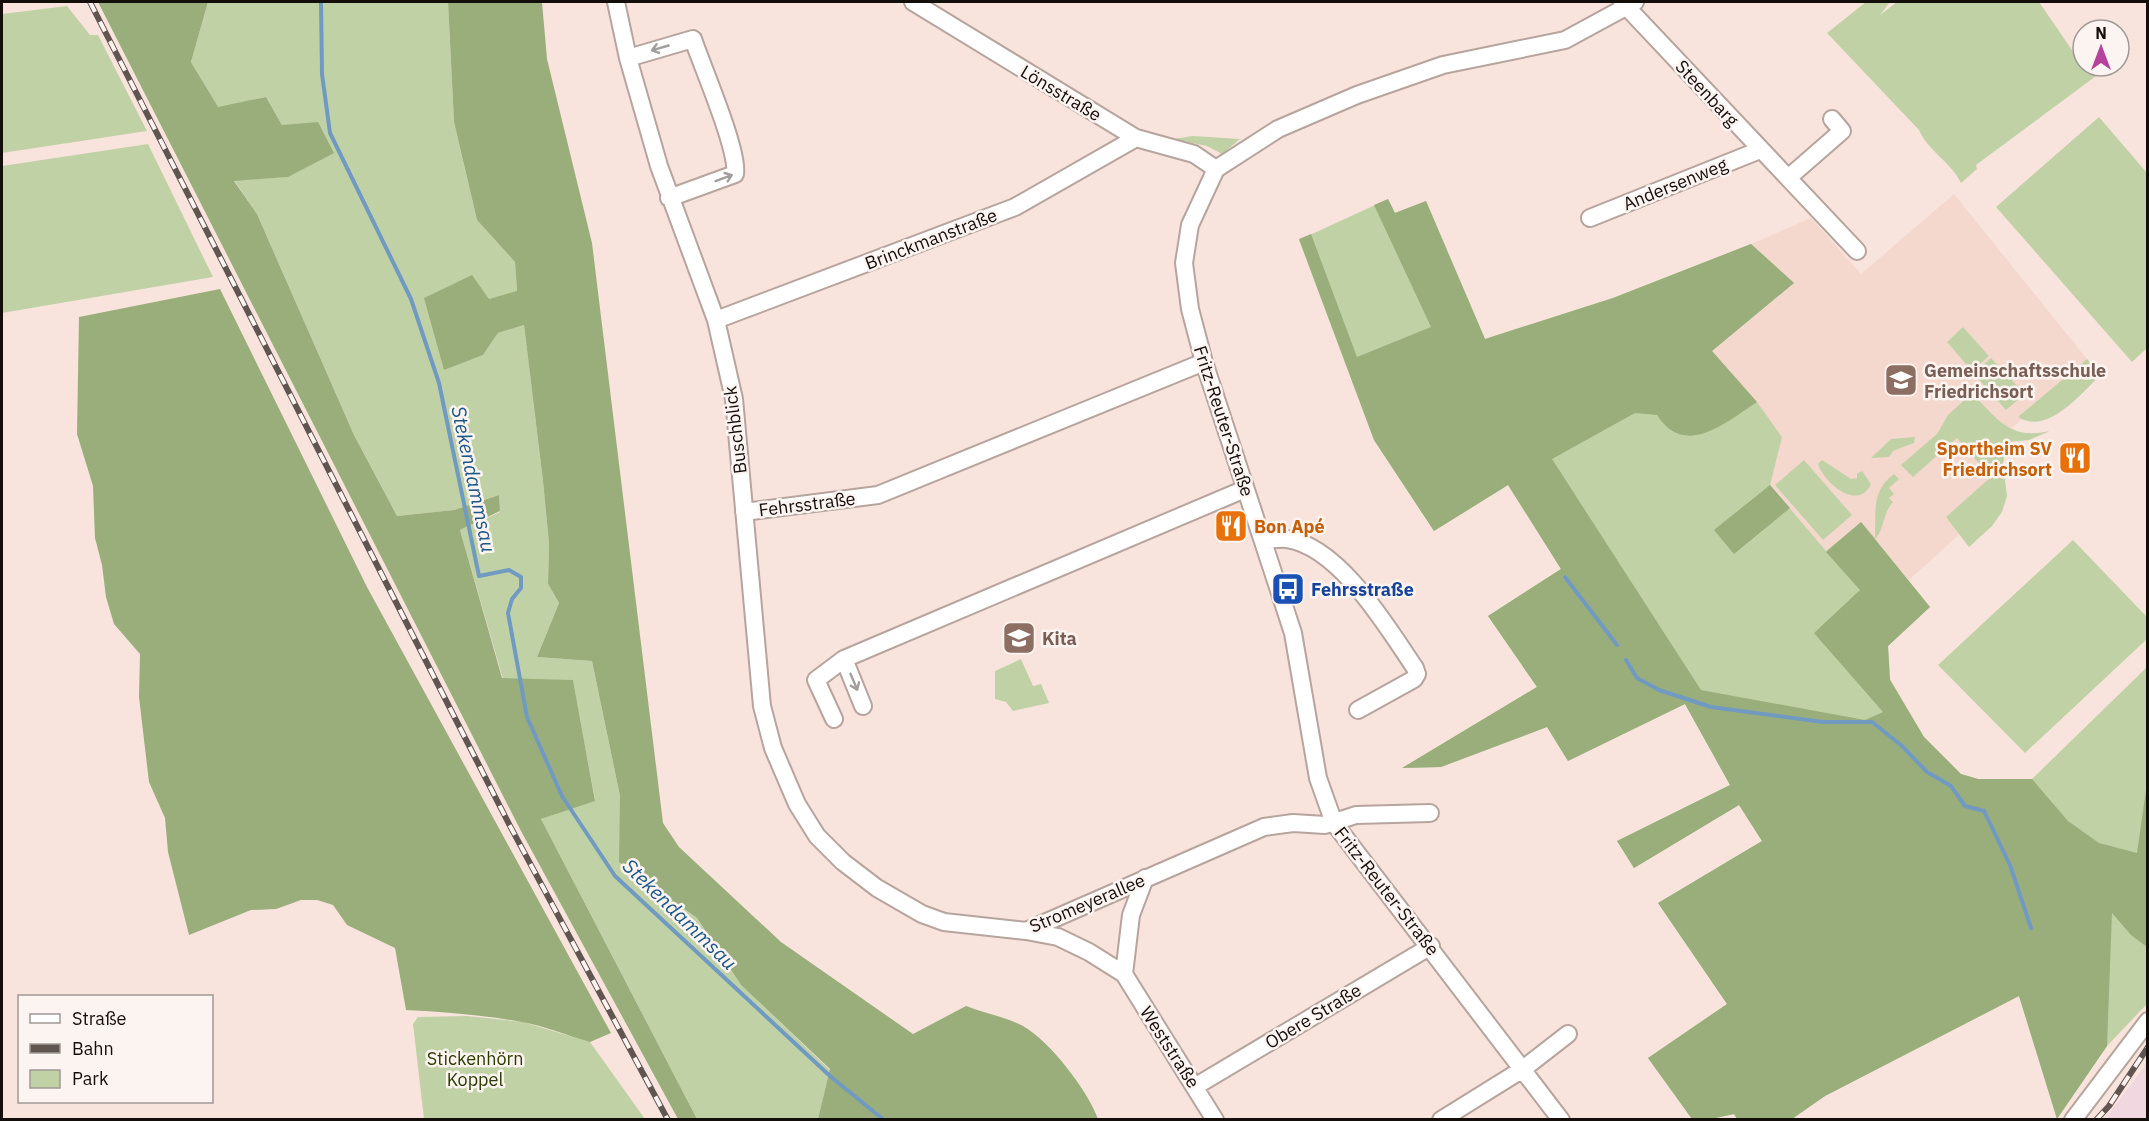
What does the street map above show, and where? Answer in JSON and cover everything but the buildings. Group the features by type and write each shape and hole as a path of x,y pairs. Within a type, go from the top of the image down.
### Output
{"street":[{"name":"Buschblick","path":"616,2 628,58 669,198 716,320 734,399 759,672"},
{"name":"Lönsstraße","path":"913,2 1137,138 1194,154 1216,169"},
{"path":"1216,169 1278,129 1357,94 1443,65 1566,40 1628,3"},
{"name":"Steenbarg","path":"1628,3 1760,150 1857,251"},
{"path":"628,58 693,39 728,138 736,166 735,174 669,198"},
{"path":"1788,178 1842,131 1832,119"},
{"name":"Brinckmanstraße","path":"716,320 1015,207 1137,138"},
{"name":"Andersenweg","path":"1590,218 1760,150"},
{"name":"Fritz-Reuter-Straße","path":"1216,169 1190,225 1184,264 1190,309 1204,362 1293,633 1318,778 1334,823 1431,946 1561,1119"},
{"name":"Fehrsstraße","path":"744,512 878,495 1204,362"},
{"path":"834,719 816,680 844,659 1055,567 1245,489"},
{"path":"1264,540 1286,539 1310,547 1334,564 1377,612 1415,668 1418,674 1414,679 1358,710"},
{"path":"844,659 863,706"},
{"name":"Stromeyerallee","path":"759,672 762,706 773,748 797,804 818,836 843,862 877,888 922,914 944,922 1026,931 1264,826 1334,823 1356,815 1430,813"},
{"path":"1124,974 1131,915 1145,878"},
{"name":"Weststraße","path":"1026,931 1058,937 1089,952 1124,974 1215,1119"},
{"name":"Obere Straße","path":"1196,1086 1431,946"},
{"path":"2073,1119 2148,1021"},
{"path":"1441,1119 1523,1069 1568,1034"}],"shaded area":[{"name":"Gemeinschaftsschule Friedrichsort","path":"1954,194 2087,359 1998,441 2002,485 1981,515 1909,580 1861,522 1826,552 1770,485 1757,402 1712,351 1793,283 1751,244 1811,218 1861,274"},
{"path":"2147,1060 2147,1119 2105,1119 2144,1067"}],"green space":[{"path":"98,2 208,2 191,62 218,107 266,97 282,125 318,122 334,153 288,177 234,181 257,214 354,435 397,516 454,510 499,495 500,511 460,530 502,678 573,680 595,801 541,819 697,1119 678,1119 521,831"},
{"path":"208,2 448,2 454,122 477,220 515,262 517,292 489,299 483,355 498,333 524,325 549,543 548,584 559,603 537,657 592,661 620,796 620,862 697,918 741,985 830,1070 818,1119 697,1119 541,819 595,800 573,681 503,679 460,530 500,512 499,495 454,510 397,516 354,435 257,214 234,180 288,177 282,125 266,97 218,108 191,62"},
{"path":"448,2 542,2 547,59 592,243 663,823 679,847 781,942 913,1034 966,1006 1016,1023 1034,1033 1077,1081 1098,1119 818,1119 830,1069 741,985 697,918 619,862 620,796 592,661 537,657 559,603 548,584 549,543 524,325 498,333 483,355 444,370 424,298 472,275 489,299 517,291 515,262 477,220 454,122"},
{"path":"1866,2 1890,2 1880,15 1897,2 2039,2 2071,49 2071,78 2093,78 1976,165 1977,169 1961,183 1919,130 1827,33"},
{"path":"67,6 90,35 98,35 147,131 2,153 2,14"},
{"path":"2099,117 2147,173 2147,348 2132,362 1996,207"},
{"path":"1193,136 1240,139 1222,154 1207,146 1173,139"},
{"path":"148,144 213,277 2,313 2,166"},
{"path":"1388,199 1395,213 1426,201 1485,339 1613,298 1751,244 1794,283 1712,351 1757,402 1782,437 1770,485 1826,551 1861,522 1875,538 1875,511 1878,495 1881,488 1894,474 1899,479 1889,488 1894,494 1889,498 1893,502 1875,539 1930,607 1888,646 1890,679 1924,737 1961,774 1978,779 2032,779 2147,667 2147,1004 2107,1046 2057,1119 2019,996 1825,1096 1792,1119 1737,1119 1734,1114 1711,1119 1692,1119 1648,1058 1727,1004 1658,903 1762,841 1739,805 1634,868 1617,841 1730,785 1685,704 1568,761 1547,727 1441,767 1402,768 1537,687 1488,616 1561,569 1508,485 1434,531 1374,440 1299,240"},
{"path":"1388,199 1395,213 1426,201 1485,339 1613,298 1751,244 1794,283 1712,351 1757,402 1719,427 1693,435 1680,434 1668,428 1657,415 1635,413 1552,459 1701,690 1865,720 1883,712 1814,633 1860,590 1826,552 1861,522 1930,607 1888,646 1890,680 1924,737 1961,774 1978,779 2032,779 2068,821 2099,843 2137,853 2147,783 2147,947 2131,935 2112,913 2107,1046 2057,1119 2019,996 1825,1096 1792,1119 1737,1119 1734,1114 1711,1119 1692,1119 1648,1058 1727,1004 1658,903 1762,841 1739,805 1634,868 1617,841 1730,785 1685,704 1568,761 1547,727 1441,767 1402,768 1537,687 1488,616 1561,569 1508,485 1434,531 1374,440 1299,239 1311,234 1357,357 1431,327 1374,205"},
{"path":"220,289 367,587 611,1033 590,1042 522,1022 464,1014 406,1010 395,948 347,925 333,905 317,900 301,900 276,909 251,910 189,935 168,852 165,818 149,782 139,697 140,654 114,624 106,597 102,565 95,538 93,486 77,434 79,317"},
{"path":"1963,327 1989,356 1972,371 1947,342"},
{"path":"1991,358 2025,394 2006,410 1973,373"},
{"path":"2087,359 2101,375 2074,401 2052,417 2041,421 2029,421 2018,417"},
{"path":"1972,393 2006,426 2025,433 2050,431 2029,440 2008,442 2003,463 2007,496 2002,512 1992,526 1969,547 1946,517 1991,477 1957,438 1913,477 1901,465 1937,434 1948,415"},
{"path":"1915,437 1914,443 1893,451 1889,457 1871,458 1891,439"},
{"path":"1804,460 1852,515 1823,540 1775,485"},
{"path":"1822,460 1851,479 1857,478 1857,474 1862,471 1871,484 1865,492 1858,495 1842,492 1821,471 1818,464"},
{"path":"1770,485 1790,508 1734,554 1714,530"},
{"path":"2073,540 2147,617 2147,639 2025,753 1938,665"},
{"path":"1021,659 1033,686 1041,684 1049,703 1013,711 1006,702 995,699 995,671"},
{"name":"Stickenhörn Koppel","path":"467,1016 523,1022 590,1042 645,1119 424,1119 413,1024 418,1017"}],"waterway":[{"name":"Stekendammsau","path":"321,2 322,74 330,133 411,299 439,383 479,576 509,570 521,577 521,588 512,599 508,613 527,717 562,796 615,876 830,1076 884,1120"},
{"path":"1565,577 1617,645"},
{"path":"1626,660 1637,678 1659,690 1711,707 1823,722 1872,722 1902,746 1927,772 1951,786 1965,806 1984,811 2010,865 2031,928"}],"railway":[{"path":"90,2 510,826 668,1120"},
{"path":"2096,1120 2109,1106 2148,1047"}],"place":[{"name":"Gemeinschaftsschule Friedrichsort","path":"1901,380"},
{"name":"Sportheim SV Friedrichsort","path":"2075,458"},
{"name":"Bon Apé","path":"1231,526"},
{"name":"Fehrsstraße","path":"1288,589"},
{"name":"Kita","path":"1019,638"}]}
